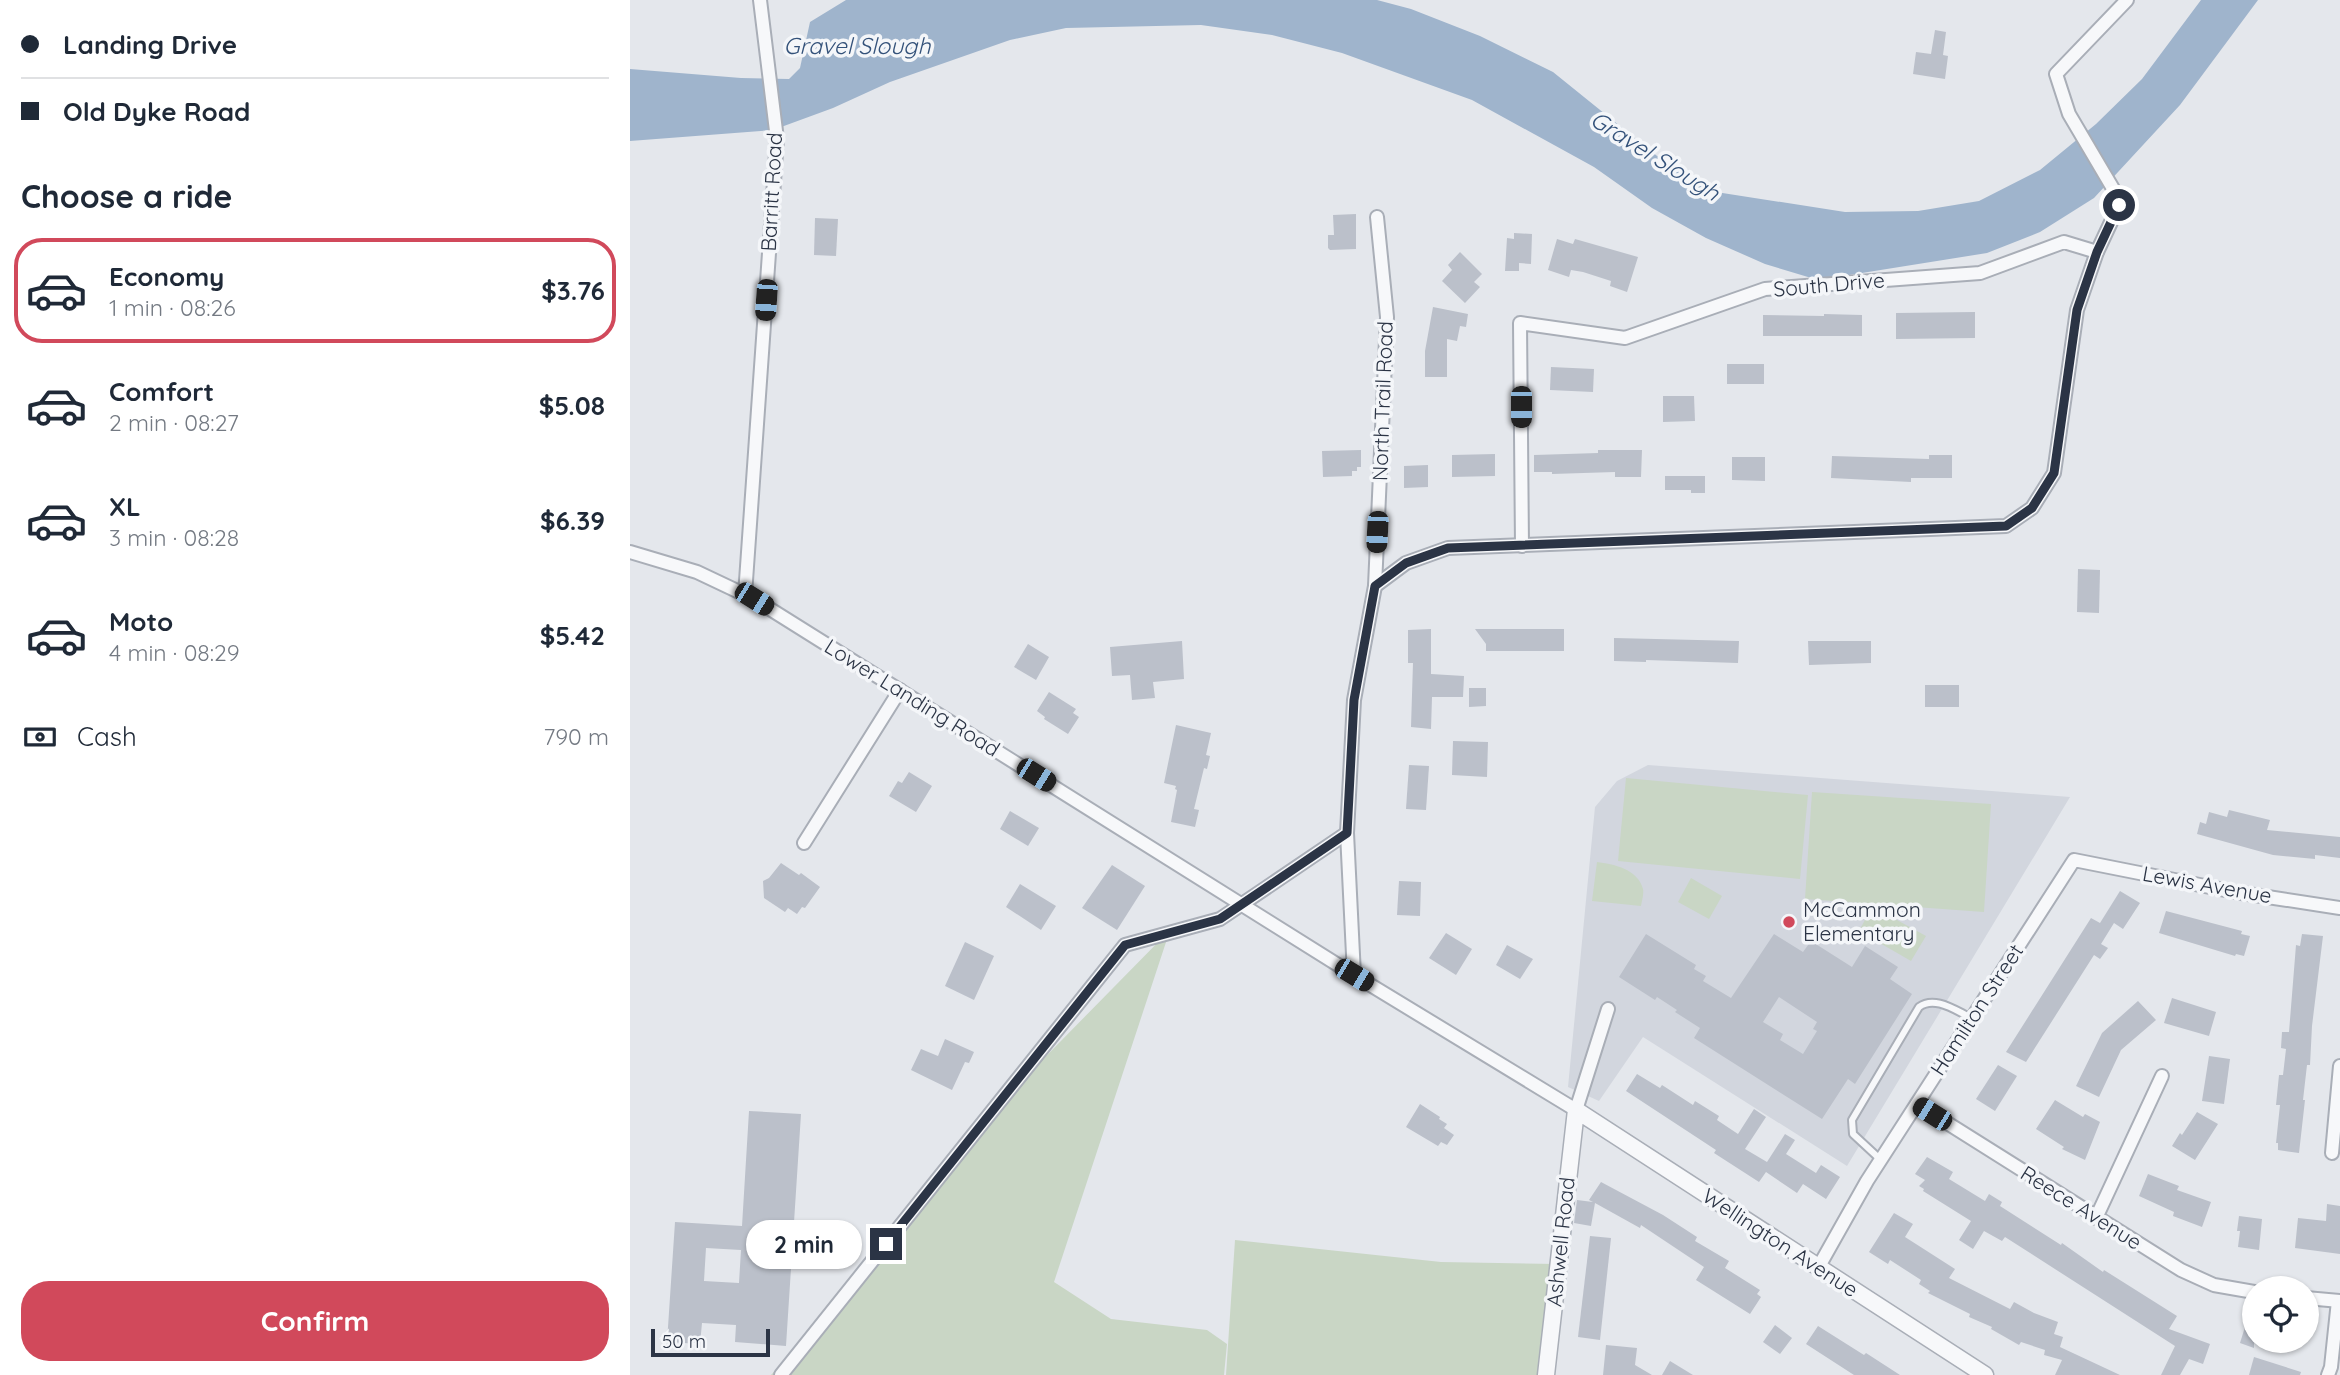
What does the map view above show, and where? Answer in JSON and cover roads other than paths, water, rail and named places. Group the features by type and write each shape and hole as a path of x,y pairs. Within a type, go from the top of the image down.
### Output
{"street":[{"name":"Barritt Road","path":"745,595 777,139 760,0"},
{"path":"1375,586 1406,563 1448,548 2006,526 2032,508 2054,473 2077,310 2097,252 2119,205 2115,192 2069,114 2056,74 2127,0"},
{"name":"North Trail Road","path":"1354,975 1347,833 1354,700 1375,586 1387,317 1377,217"},
{"name":"South Drive","path":"1522,547 1520,323 1625,338 1765,289 1980,274 2064,242 2097,252"},
{"name":"Lower Landing Road","path":"630,552 697,572 745,595 1354,975 1576,1110"},
{"path":"804,843 900,690"},
{"path":"781,1375 1125,945 1220,919 1347,833"},
{"name":"Lewis Avenue","path":"2074,860 2235,892 2340,908"},
{"name":"Hamilton Street","path":"1818,1268 1881,1160 2074,860"},
{"path":"1576,1110 1608,1009"},
{"path":"2332,1153 2340,1066"},
{"path":"2096,1218 2162,1076"},
{"name":"Reece Avenue","path":"1917,1104 2096,1218 2200,1280 2242,1290"},
{"name":"Wellington Avenue","path":"1576,1110 1985,1375"},
{"name":"Ashwell Road","path":"1546,1375 1576,1110"},
{"path":"2319,1299 2339,1301 2328,1375"}],"lane":[{"path":"1881,1160 1853,1134 1852,1120 1919,1007 1926,1002 1935,1002 1972,1018"}],"water":[{"name":"Gravel Slough","path":"846,0 1377,0 1411,9 1480,36 1553,72 1667,164 1716,192 1845,212 1918,211 1979,201 2040,170 2096,124 2142,79 2201,0 2258,0 2180,105 2094,198 2040,232 1987,253 1818,280 1765,264 1706,238 1652,208 1594,167 1472,100 1342,53 1272,35 1201,25 1066,28 1010,40 890,82 833,108 773,130 630,141 630,69 789,79 800,68 810,22"}],"place":[{"name":"McCammon Elementary","path":"1789,922"}]}
